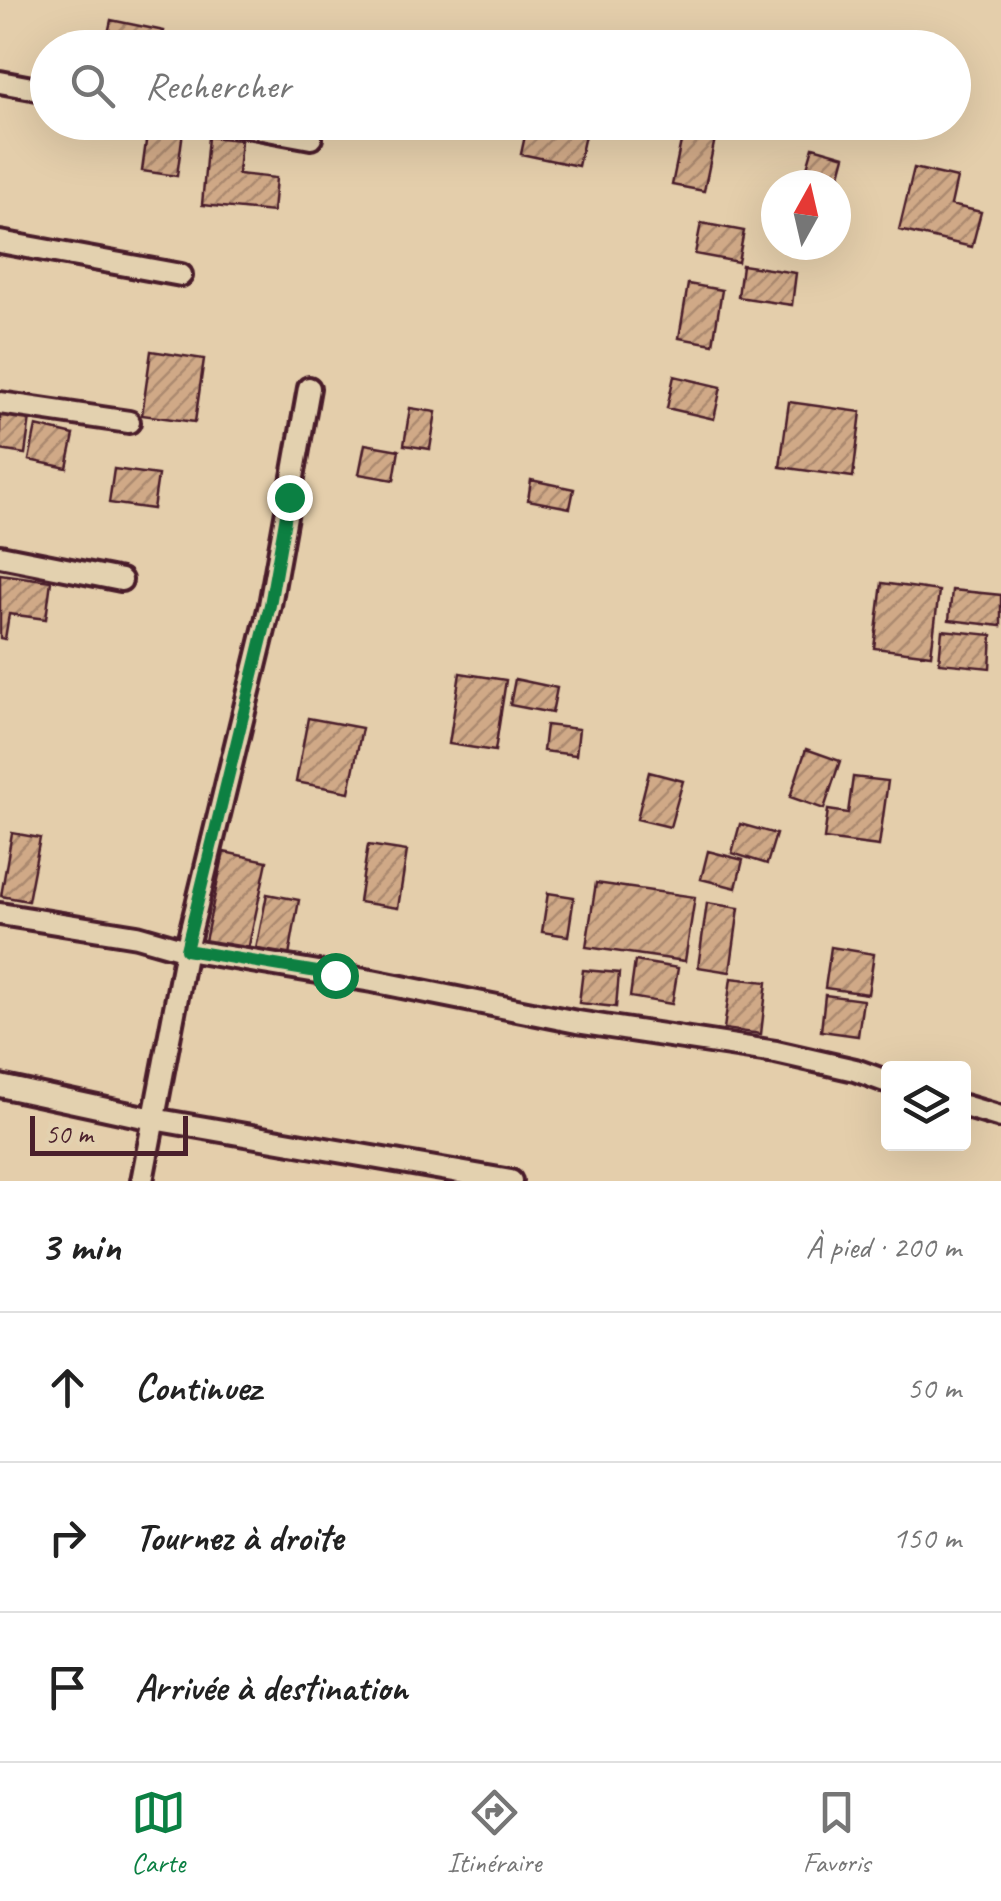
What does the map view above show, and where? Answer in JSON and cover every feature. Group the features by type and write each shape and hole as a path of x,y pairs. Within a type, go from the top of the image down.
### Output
{"street":[{"path":"0,82 30,88"},
{"path":"0,242 181,274"},
{"path":"142,1181 186,950 270,605 309,388"},
{"path":"0,402 129,422"},
{"path":"0,556 121,580"},
{"path":"0,914 137,936 186,950 372,981 577,1022 776,1052 881,1079"},
{"path":"0,1086 153,1119 512,1181"},
{"path":"971,1108 1001,1118"}],"building":[{"path":"111,20 159,30 109,30"},
{"path":"146,140 182,140 177,176 142,171"},
{"path":"208,140 241,140 238,174 276,178 273,212 202,205"},
{"path":"524,140 584,140 578,166 521,154"},
{"path":"681,140 715,140 704,191 672,185"},
{"path":"813,147 845,156 841,170 806,170"},
{"path":"914,168 957,178 951,205 981,212 972,247 899,230"},
{"path":"701,223 744,231 738,262 695,254"},
{"path":"742,265 796,273 792,305 738,297"},
{"path":"688,284 722,290 713,344 679,338"},
{"path":"151,351 204,359 195,422 142,415"},
{"path":"674,376 721,387 714,419 667,408"},
{"path":"789,402 861,412 853,477 780,467"},
{"path":"410,408 436,412 430,449 404,445"},
{"path":"0,414 30,418 25,454 0,450"},
{"path":"36,426 74,435 67,468 29,460"},
{"path":"365,444 399,450 394,480 359,474"},
{"path":"114,469 158,475 153,509 109,503"},
{"path":"531,480 574,489 570,508 528,500"},
{"path":"0,574 51,581 46,619 9,614 5,639 0,638"},
{"path":"882,583 939,591 931,655 874,648"},
{"path":"952,590 1001,595 1001,626 949,620"},
{"path":"942,630 992,635 990,668 939,663"},
{"path":"460,673 506,680 495,751 449,744"},
{"path":"515,679 557,688 552,713 510,705"},
{"path":"308,718 362,728 349,792 296,782"},
{"path":"546,725 579,729 576,755 543,751"},
{"path":"806,749 840,761 824,809 790,797"},
{"path":"649,772 683,781 670,827 637,819"},
{"path":"853,777 888,781 879,846 824,839 828,810 848,813"},
{"path":"740,824 776,834 767,864 732,853"},
{"path":"12,833 40,838 28,901 1,896"},
{"path":"368,845 407,851 398,908 359,902"},
{"path":"708,851 743,860 736,888 701,879"},
{"path":"224,852 267,861 248,950 205,941"},
{"path":"596,883 695,897 685,961 586,947"},
{"path":"548,893 574,897 568,936 542,932"},
{"path":"267,894 299,900 289,956 256,949"},
{"path":"707,903 739,908 730,972 698,967"},
{"path":"831,947 874,954 868,994 825,988"},
{"path":"635,961 678,968 672,1004 630,997"},
{"path":"583,970 619,973 616,1007 579,1003"},
{"path":"731,978 767,982 761,1034 724,1029"},
{"path":"825,995 863,1000 858,1036 821,1031"}],"route":[{"path":"289,497 270,605 186,950 335,975"}]}
